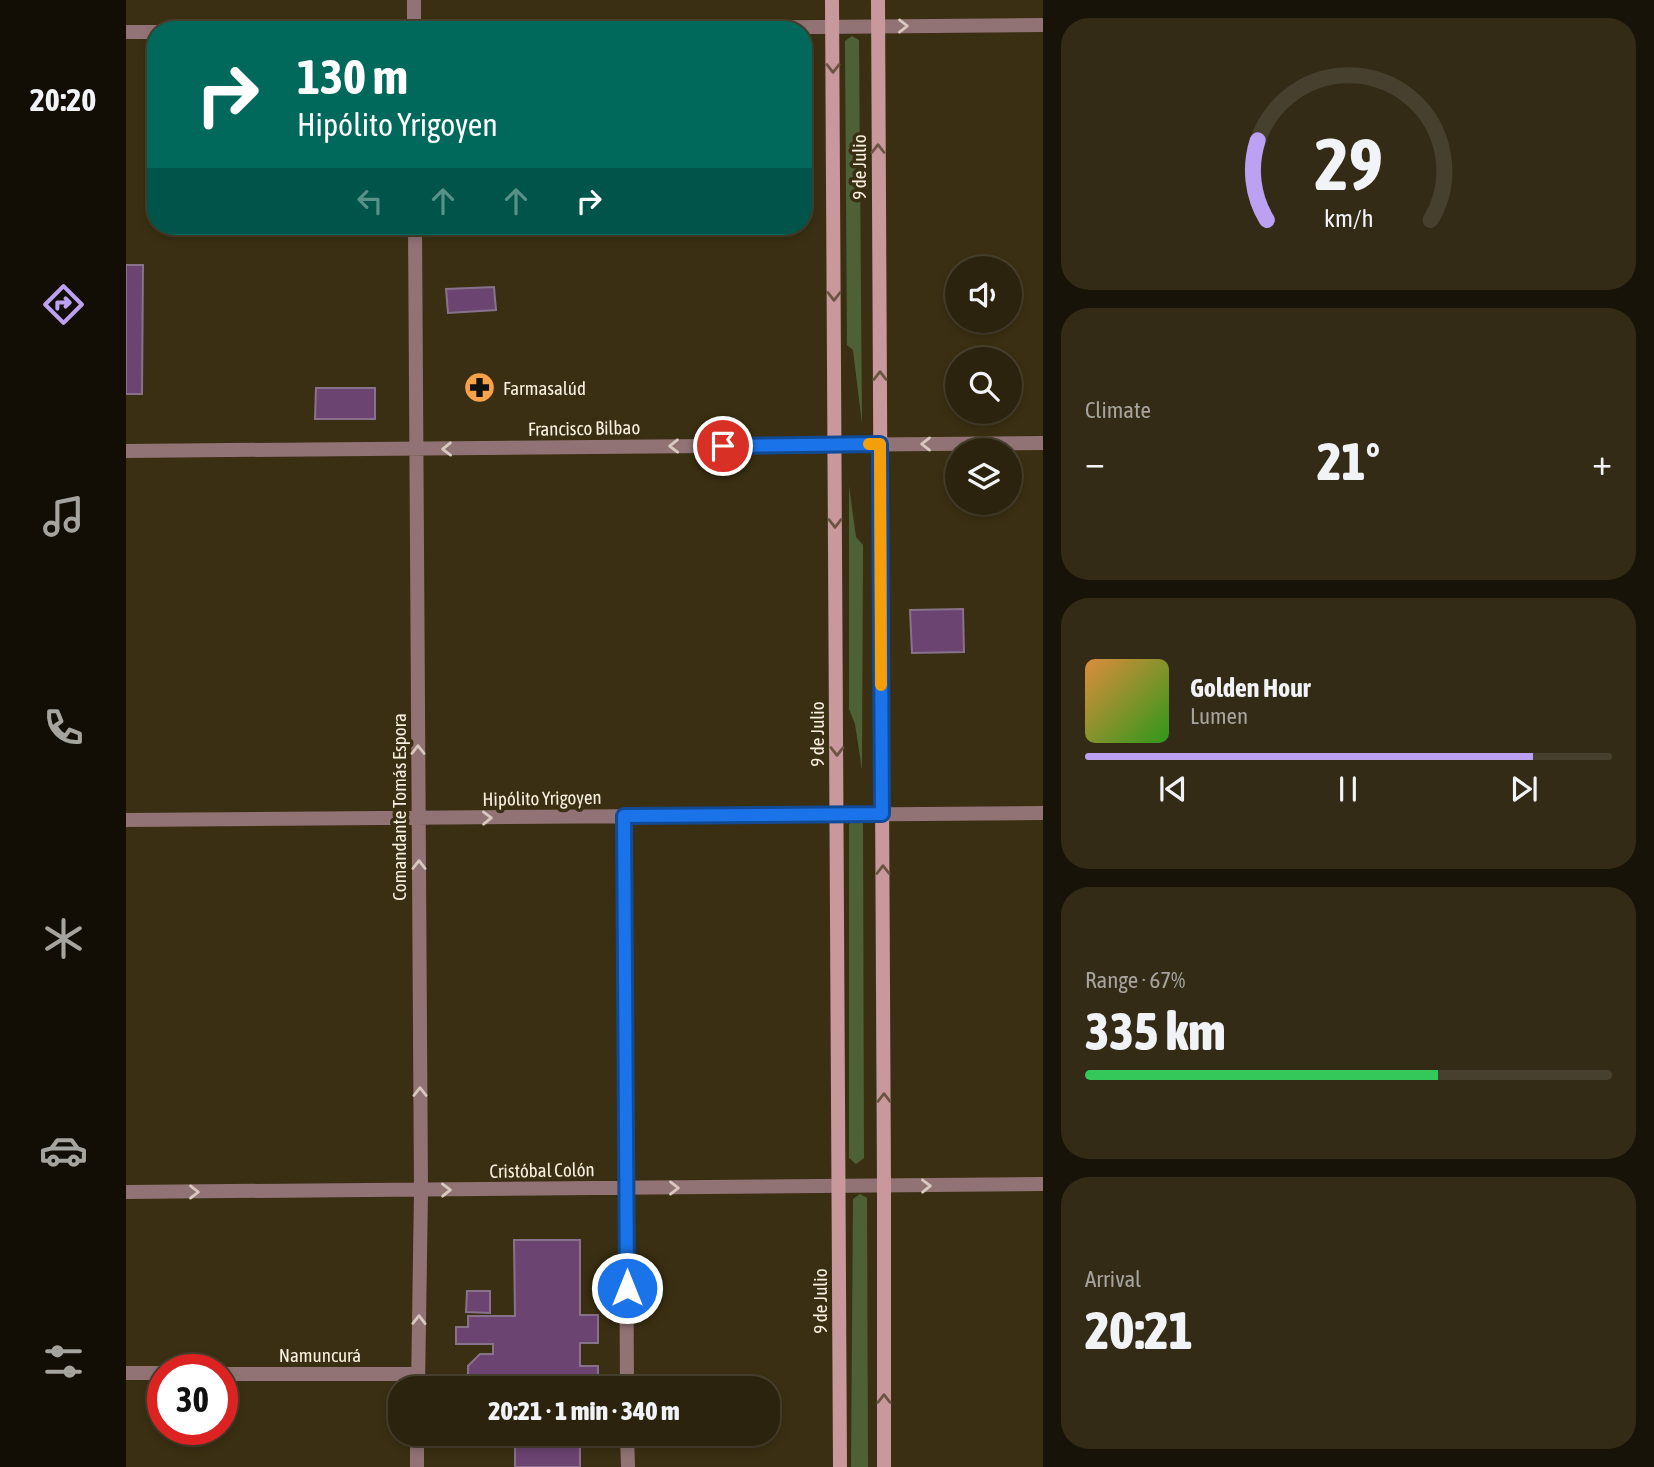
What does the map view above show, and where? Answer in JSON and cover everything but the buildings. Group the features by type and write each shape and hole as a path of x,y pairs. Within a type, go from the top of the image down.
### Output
{"street":[{"path":"414,0 414,21"},
{"name":"9 de Julio","path":"832,0 841,1467"},
{"name":"9 de Julio","path":"878,0 884,1467"},
{"path":"812,26 1043,25"},
{"path":"126,32 147,32"},
{"name":"Comandante Tomás Espora","path":"415,235 421,1191 418,1376"},
{"name":"Francisco Bilbao","path":"126,451 1043,443"},
{"name":"Hipólito Yrigoyen","path":"126,820 1043,813"},
{"path":"624,816 627,1376"},
{"name":"Cristóbal Colón","path":"126,1192 1043,1184"},
{"path":"126,1373 147,1373"},
{"name":"Namuncurá","path":"238,1375 388,1380"},
{"path":"417,1446 417,1467"},
{"path":"628,1446 628,1467"}],"green space":[{"path":"852,36 859,40 862,424 853,350 847,345 845,41"},
{"path":"849,486 856,537 863,545 862,770 855,724 849,709"},
{"path":"856,819 863,823 864,1158 856,1164 849,1158 849,824"},
{"path":"860,1194 867,1198 868,1467 851,1467 853,1199"}],"slow traffic":[{"path":"869,444 880,444 881,685"}],"place":[{"name":"Farmasalúd","path":"480,388"}],"route":[{"path":"627,1288 624,816 882,814 880,444 723,446"}]}
